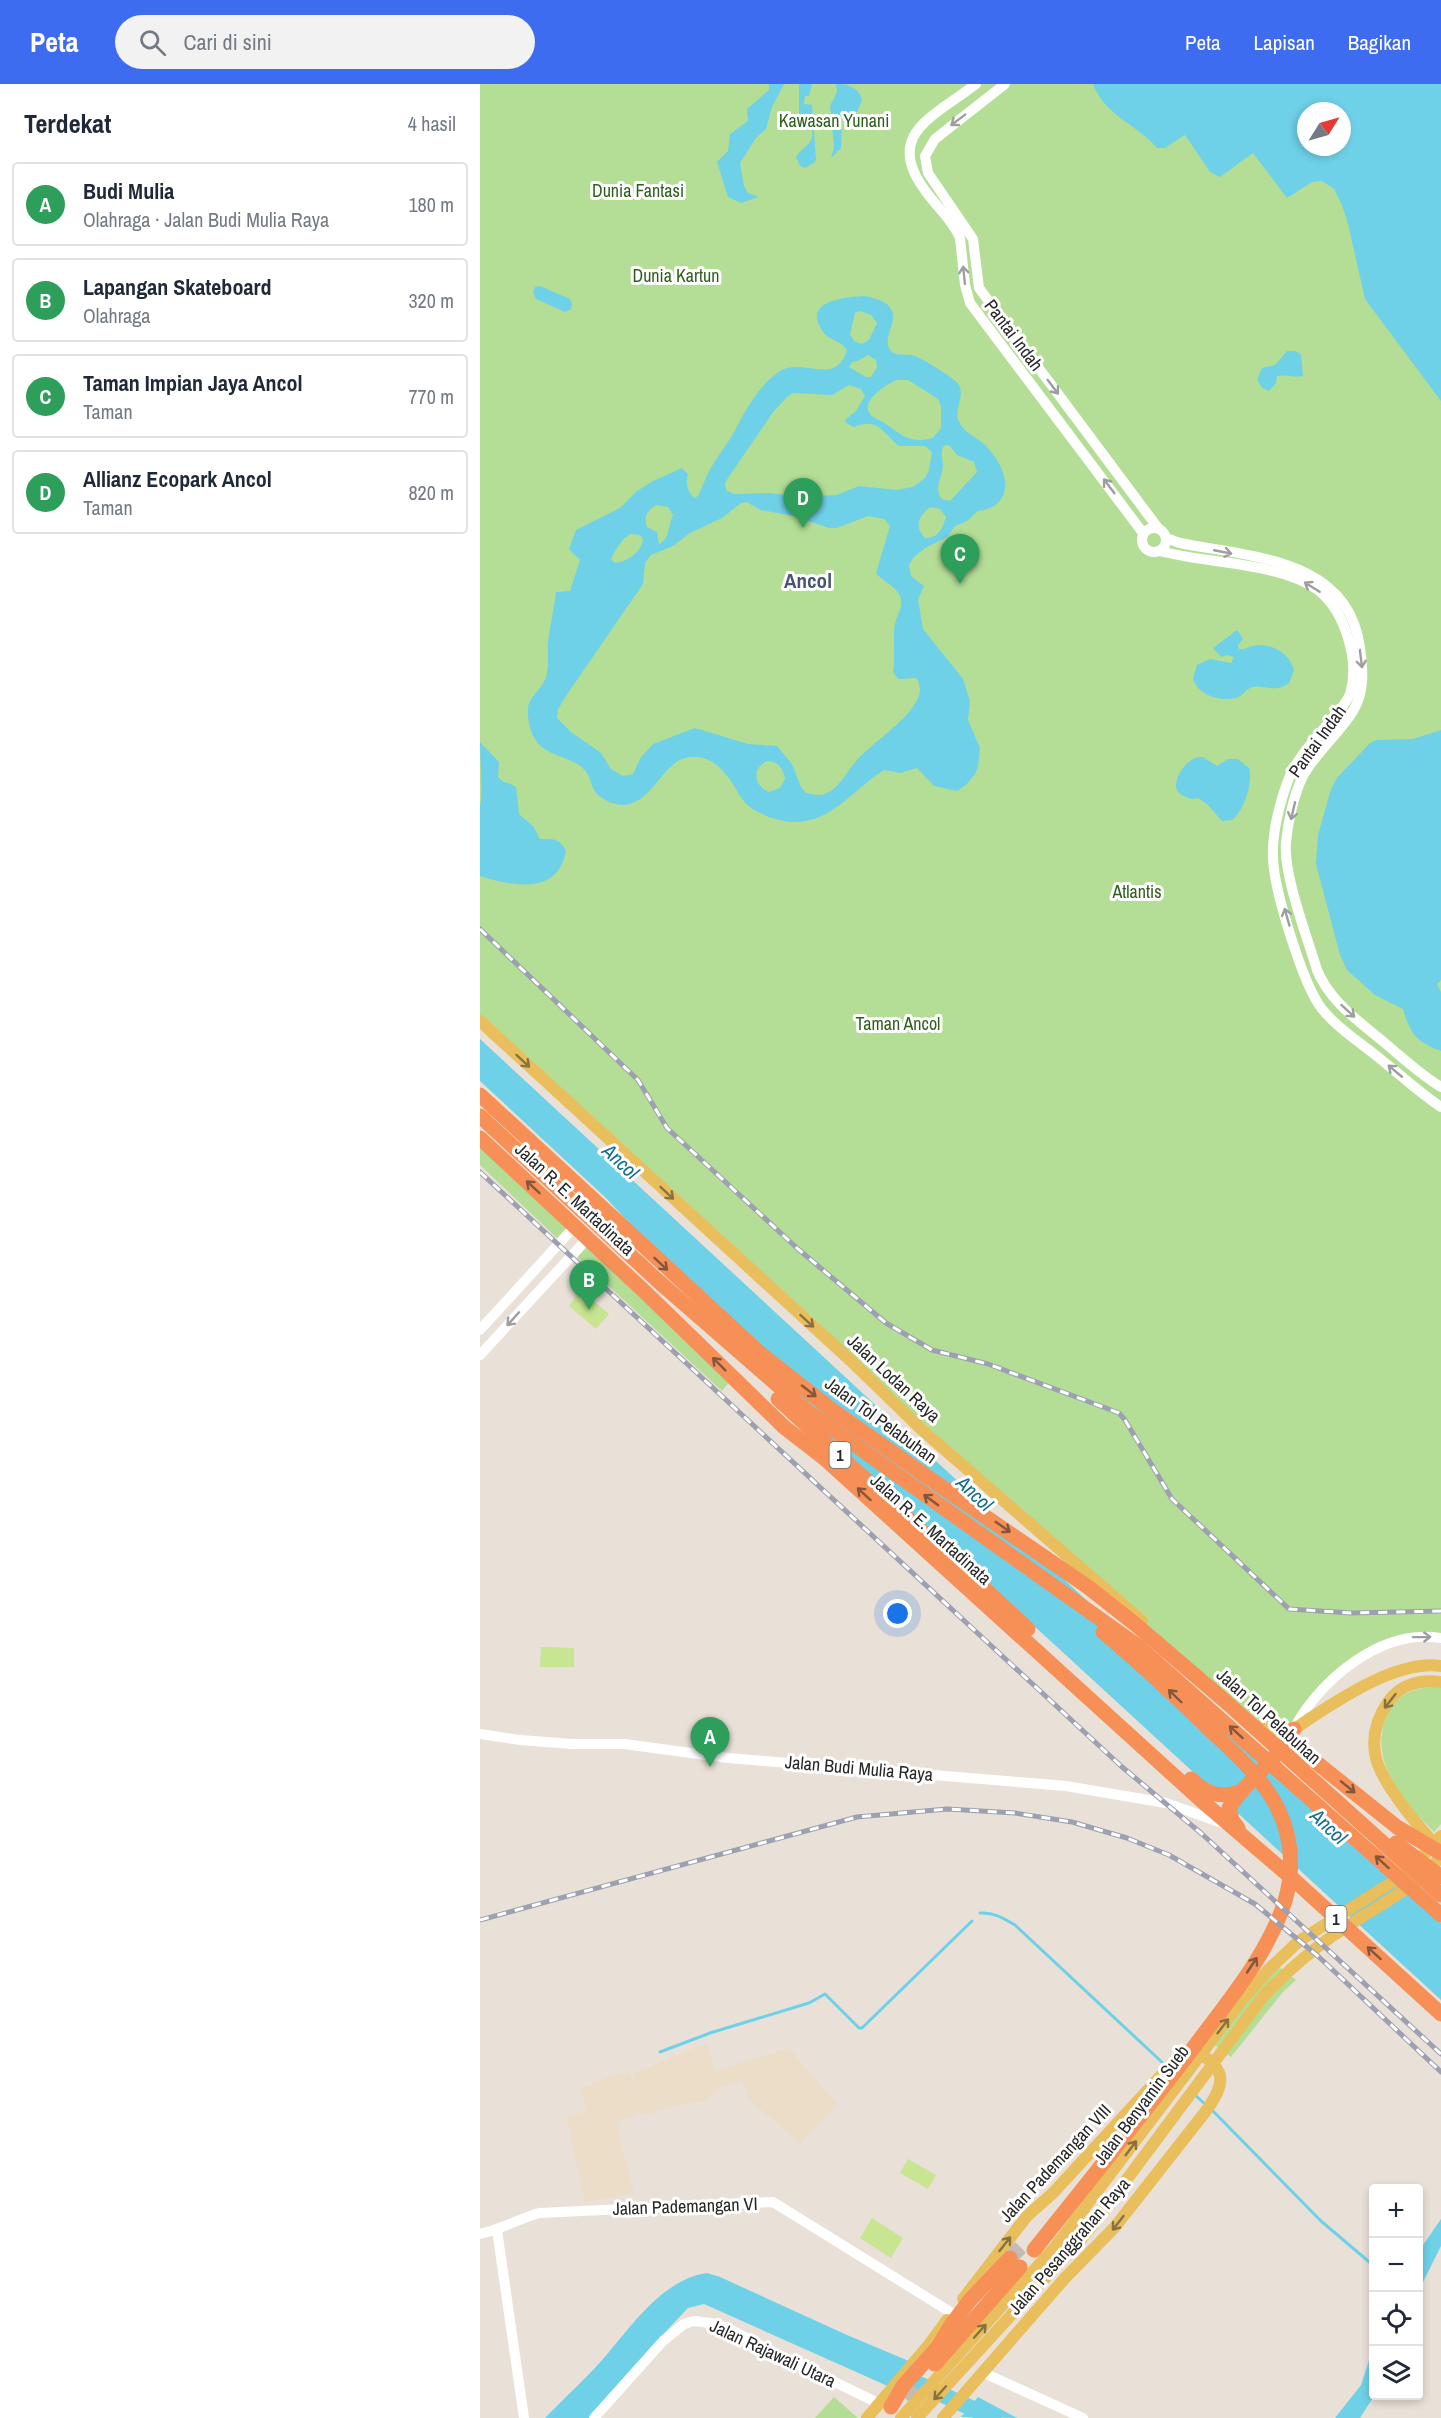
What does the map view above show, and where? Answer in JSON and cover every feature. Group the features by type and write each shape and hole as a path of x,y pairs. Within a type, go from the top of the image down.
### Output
{"highway":[{"name":"Jalan Tol Pelabuhan","path":"480,1095 762,1355 832,1410 1088,1587 1217,1694 1441,1895"},
{"name":"Jalan Tol Pelabuhan","path":"480,1119 657,1280 798,1403 1138,1646 1441,1915"},
{"name":"Jalan R. E. Martadinata","path":"480,1119 1200,1788 1216,1795 1230,1796 1239,1792"},
{"name":"Jalan R. E. Martadinata","path":"480,1138 784,1426 824,1458 1232,1820 1255,1847 1441,2014"},
{"path":"1005,1553 1122,1648 1243,1761 1264,1785 1278,1808 1290,1847 1291,1874 1277,1921 1256,1961 1171,2077 1062,2214 1030,2246"},
{"path":"1231,1821 1229,1808 1239,1792 1280,1753 1294,1729"},
{"path":"1280,1753 1296,1752 1312,1759 1397,1827 1441,1853"},
{"path":"1311,1780 1441,1877"},
{"path":"1398,1894 1441,1864"},
{"path":"899,2407 951,2325 970,2300 1015,2263 992,2299 958,2340 915,2384"},
{"path":"969,2314 992,2299"},
{"path":"938,2347 946,2342 955,2319"}],"main road":[{"name":"Jalan Lodan Raya","path":"480,1022 851,1361 922,1430 1057,1545 1265,1731 1282,1737 1294,1729"},
{"path":"1294,1729 1333,1704 1381,1678 1415,1666 1441,1666"},
{"path":"1441,1682 1418,1682 1399,1690 1390,1698 1378,1717 1374,1734 1378,1767 1406,1809 1441,1853"},
{"name":"Jalan Benyamin Sueb","path":"899,2407 941,2374 1055,2247 1242,2000 1276,1963 1299,1941 1402,1876 1441,1836"},
{"name":"Jalan Benyamin Sueb","path":"899,2407 955,2376 1089,2230 1265,1994 1294,1964 1340,1930 1417,1880 1441,1853"},
{"name":"Jalan Pademangan VIII","path":"899,2407 919,2357 955,2319 1027,2216 1053,2193 1180,2055 1197,2052 1213,2063 1221,2074 1218,2094"},
{"name":"Jalan Pesanggrahan Raya","path":"943,2418 1065,2278 1107,2236 1218,2094"},
{"path":"867,2418 899,2407"}],"street":[{"name":"Pantai Indah","path":"976,84 917,130 909,146 910,164 926,192 957,230 970,303 1143,533"},
{"name":"Pantai Indah","path":"1005,84 935,139 925,156 928,173 973,239 979,288 1158,528"},
{"path":"1150,528 1158,528 1166,538 1166,543 1160,550 1154,552 1144,547 1143,533 1150,528"},
{"name":"Pantai Indah","path":"1166,538 1180,543 1272,561 1300,570 1322,580 1336,592 1354,620 1359,635 1363,670 1360,695 1351,714 1304,776 1292,812 1286,842 1286,866 1317,970 1324,986 1350,1014 1424,1076 1441,1087"},
{"name":"Pantai Indah","path":"1160,550 1292,577 1313,587 1326,597 1341,617 1346,630 1352,667 1350,693 1342,708 1298,764 1288,781 1273,850 1275,873 1311,992 1322,1008 1339,1026 1441,1107"},
{"path":"1311,992 1324,986"},
{"path":"480,1330 575,1226"},
{"path":"480,1355 588,1238"},
{"path":"525,1281 537,1292"},
{"path":"1294,1729 1310,1703 1324,1688 1366,1654 1413,1637 1441,1638"},
{"name":"Jalan Budi Mulia Raya","path":"480,1734 572,1744 624,1744 728,1758 1066,1786 1166,1803 1231,1821"},
{"name":"Jalan Pademangan VI","path":"480,2234 497,2230 520,2218 539,2213 773,2202 955,2319"},
{"path":"497,2230 524,2417"},
{"name":"Jalan Rajawali Utara","path":"594,2418 663,2341 684,2324 694,2321 717,2324 777,2354 899,2407"},
{"path":"982,2372 1083,2418"}],"shaded area":[{"path":"706,2043 715,2071 789,2048 838,2105 800,2144 749,2099 742,2080 720,2088 707,2100 661,2109 649,2114 636,2113 636,2116 616,2122 634,2193 585,2202 566,2117 586,2111 581,2088 614,2075 630,2072 637,2094 632,2074"}],"green space":[{"path":"480,84 1441,84 1441,1638 1413,1637 1352,1664 1287,1734 1265,1731 480,1021"},
{"path":"480,1138 575,1226 561,1242 480,1165"},
{"path":"588,1238 735,1375 722,1391 574,1254"},
{"path":"581,1290 609,1314 596,1329 569,1306"},
{"path":"541,1647 574,1648 574,1667 540,1667"},
{"path":"1441,1687 1441,1824 1434,1832 1399,1792 1390,1777 1381,1745 1383,1728 1389,1711 1399,1699 1418,1689"},
{"path":"1273,1962 1296,1980 1283,1992 1231,2057 1209,2041"},
{"path":"908,2159 936,2175 928,2189 900,2173"},
{"path":"872,2218 903,2238 891,2258 860,2238"},
{"path":"834,2397 858,2418 815,2418"}],"water":[{"path":"769,84 784,84 772,107 766,129 756,138 740,163 744,186 748,193 759,197 741,203 728,197 717,162 728,151 730,134 748,121 747,109 769,90"},
{"path":"799,84 812,84 809,96 805,96 804,104 812,105 816,159 805,168 800,166 796,157 812,139 812,129 809,122 799,116"},
{"path":"836,84 852,87 862,100 857,112 842,118 841,148 831,158 834,147 830,106 837,92"},
{"path":"1093,84 1441,84 1441,401 1365,299 1348,224 1334,189 1322,181 1312,182 1287,198 1253,153 1220,177 1210,172 1185,135 1165,148 1157,148 1105,104"},
{"path":"540,286 570,299 571,309 565,312 536,299 533,292 535,287"},
{"path":"864,296 880,300 889,306 893,313 888,336 892,352 919,358 946,374 959,385 961,395 957,417 959,422 988,448 1002,469 1004,477 1004,492 997,504 978,511 967,521 955,526 947,537 925,548 914,557 909,565 911,576 924,586 918,599 923,629 963,679 970,701 968,720 980,748 975,774 966,785 957,791 934,786 917,768 900,773 884,770 832,810 819,817 788,822 769,817 753,809 743,800 720,768 709,760 690,757 671,766 640,799 626,805 605,800 594,790 582,767 540,745 532,732 528,716 529,703 547,673 548,642 556,592 570,591 580,560 569,549 576,530 620,508 637,491 653,481 682,468 688,474 687,486 690,492 694,498 698,496 709,471 747,408 770,379 787,368 826,369 835,367 842,361 847,350 842,344 824,333 818,322 817,314 821,307 828,303","holes":["860,311 871,315 877,323 869,340 862,344 854,341 850,334 855,313","868,355 876,360 877,367 871,377 866,377 849,367 852,362","896,380 908,380 938,399 941,406 941,428 933,438 925,440 907,438 870,414 868,404 886,386","849,385 861,389 865,396 856,411 845,420 846,423 854,427 862,424 875,425 899,446 925,446 932,452 925,478 913,487 896,490 859,486 837,495 805,497 769,493 734,494 726,490 725,483 730,475 774,411 793,393 832,395","950,446 957,455 974,462 977,472 950,501 942,499 938,491 943,466 943,447","747,502 760,510 794,516 829,528 837,528 868,516 884,519 890,526 876,573 895,589 901,600 894,630 893,672 898,679 916,678 920,686 919,695 905,716 853,764 839,784 825,794 806,793 801,787 792,764 777,746 748,744 695,728 653,744 641,757 633,774 623,776 611,769 601,753 571,732 557,718 558,709 568,693 643,584 645,563 651,555 673,546 690,533 722,518 741,503","656,505 668,507 673,515 667,535 659,544 657,532 647,527 646,517","930,507 940,509 946,517 937,535 925,538 919,530 919,522","630,534 640,535 643,539 640,548 633,556 615,563 611,559","771,761 779,766 785,779 780,788 769,792 760,786 756,777 762,764"]},
{"path":"1287,351 1296,351 1301,355 1303,376 1277,376 1276,383 1269,391 1262,388 1257,380 1262,368 1275,365"},
{"path":"1237,630 1243,639 1238,645 1239,649 1265,645 1285,655 1294,670 1289,683 1279,688 1252,687 1238,697 1230,699 1216,698 1199,689 1193,678 1197,665 1210,659 1231,663 1234,657 1227,655 1221,657 1213,648"},
{"path":"1441,730 1441,980 1437,984 1441,992 1441,1051 1415,1036 1403,1009 1375,995 1347,970 1340,955 1316,864 1318,835 1331,789 1337,778 1370,743 1377,740 1413,739"},
{"path":"480,742 499,762 498,777 516,787 519,814 533,826 540,839 556,840 566,851 554,875 543,881 532,884 505,883 480,876"},
{"path":"1198,757 1203,757 1217,766 1228,759 1238,759 1249,768 1250,781 1246,796 1240,810 1232,820 1222,821 1208,805 1198,798 1189,798 1179,792 1176,787 1176,781 1182,769"},
{"path":"480,1039 1258,1759 1441,1923 1441,2000 820,1429 606,1198 480,1081"},
{"path":"1441,2219 1441,2246 1423,2282 1423,2245"},
{"path":"707,2273 916,2364 892,2388 704,2304 688,2308 652,2346 627,2380 589,2418 545,2418 594,2369 640,2315 664,2292 692,2277"},
{"path":"1369,2360 1369,2400 1371,2400 1360,2418 1335,2418 1361,2385"},
{"path":"978,2397 1017,2418 961,2417"}],"waterway":[{"path":"980,1913 994,1915 1015,1925 1165,2065"},
{"path":"660,2052 710,2033 809,2003 825,1994 859,2028 862,2028 972,1921"},
{"path":"1195,2095 1206,2105"},
{"path":"1211,2109 1321,2221 1369,2262"},
{"path":"897,2374 993,2418"}],"tunnel":[{"path":"1010,2258 1026,2242"},
{"path":"903,2396 916,2384"}],"railway":[{"path":"480,929 638,1080 667,1128 798,1249 886,1323 932,1350 988,1364 1119,1413 1172,1499 1289,1609 1351,1613 1441,1611"},
{"path":"480,1172 1121,1766 1202,1834 1441,2054"},
{"path":"480,1920 857,1817 947,1809 1015,1813 1072,1822 1127,1838 1169,1855 1255,1904 1319,1957 1441,2072"}],"place":[{"name":"Allianz Ecopark Ancol","path":"803,528"},
{"name":"Taman Impian Jaya Ancol","path":"960,584"},
{"name":"Lapangan Skateboard","path":"589,1310"},
{"name":"Budi Mulia","path":"710,1767"}],"district":[{"name":"Ancol","path":"808,580"}],"park label":[{"name":"Kawasan Yunani","path":"834,120"},
{"name":"Dunia Fantasi","path":"638,190"},
{"name":"Dunia Kartun","path":"676,275"},
{"name":"Atlantis","path":"1137,891"},
{"name":"Taman Ancol","path":"898,1023"}]}
